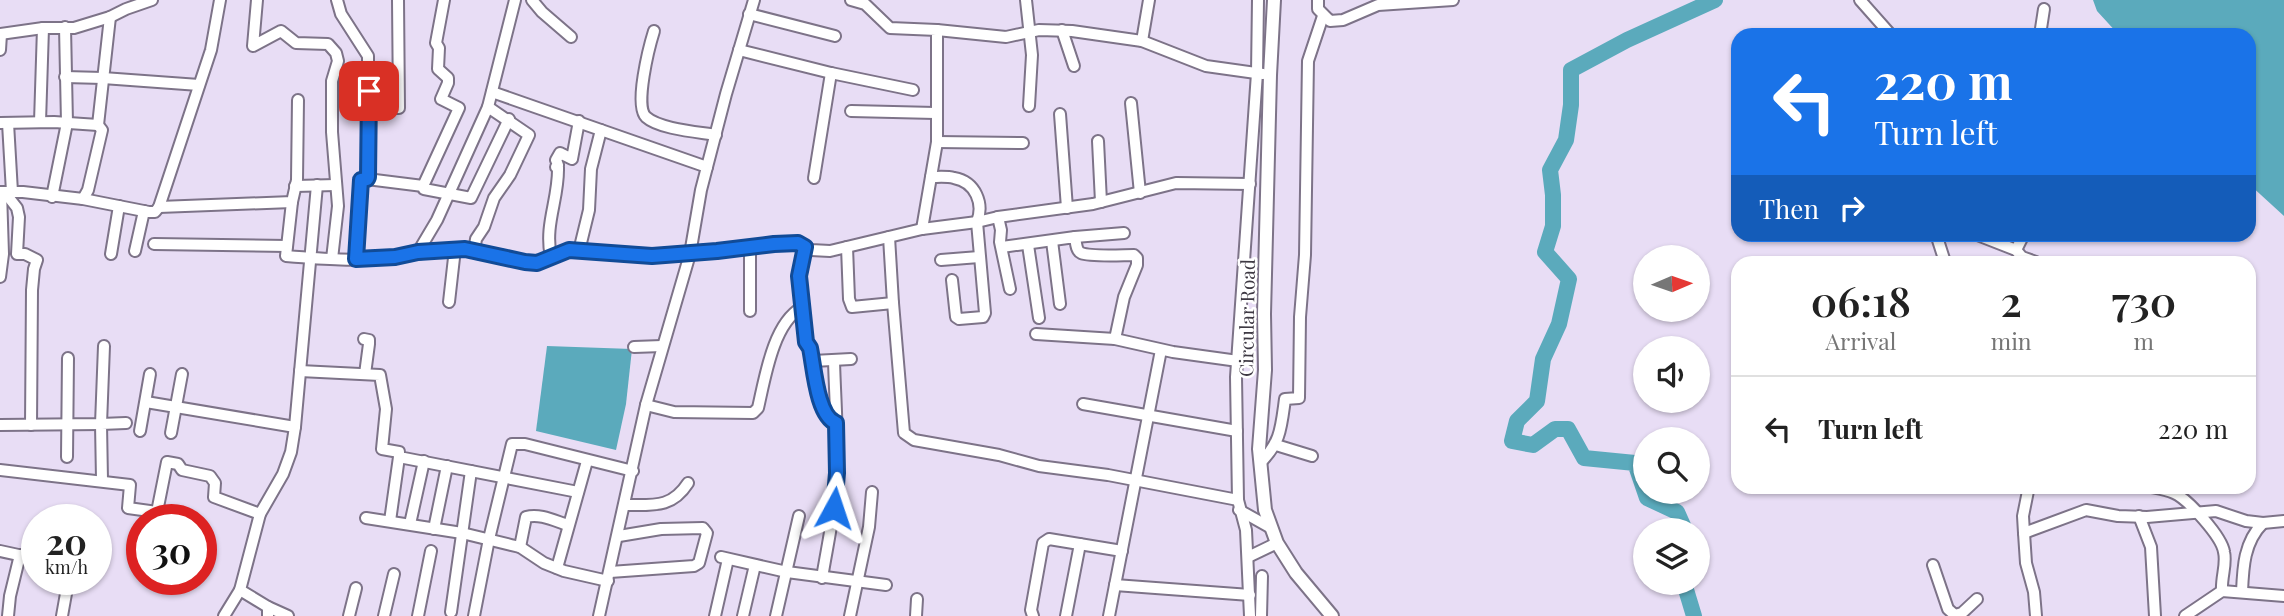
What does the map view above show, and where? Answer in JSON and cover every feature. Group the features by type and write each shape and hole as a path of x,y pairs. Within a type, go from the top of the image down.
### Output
{"main road":[{"name":"Circular Road","path":"1274,0 1263,74 1265,370 1260,463 1265,510 1277,543 1296,573 1332,616"}],"street":[{"path":"0,50 1,34 43,28 74,28 152,0"},
{"path":"5,193 83,199 155,212 159,207 211,50 220,0"},
{"path":"257,0 253,46 281,31 296,43 328,44 336,52 338,65 332,80 332,106 338,206 332,259"},
{"path":"337,0 341,13 358,38 360,46 367,51 367,179"},
{"path":"369,108 399,108 398,0"},
{"path":"423,186 459,108 441,99 448,78 438,69 439,48 436,43 444,0"},
{"path":"418,252 437,220 488,107 515,0"},
{"path":"532,0 541,12 571,37"},
{"path":"599,616 626,505 646,405 690,254 707,167 754,0"},
{"path":"851,0 870,7 890,27 1006,37 1062,30 1142,41 1206,66 1263,74"},
{"path":"1026,0 1032,55 1029,106"},
{"path":"1142,41 1149,0"},
{"path":"1250,616 1246,530 1239,505 1237,431 1238,361 1250,184 1263,74 1258,0"},
{"path":"1318,0 1318,9 1330,21 1343,20 1378,5 1453,0"},
{"path":"1860,0 1885,28"},
{"path":"2041,28 2044,9"},
{"path":"749,14 835,36"},
{"path":"1260,463 1276,445 1285,399 1299,398 1307,186 1308,61 1323,16"},
{"path":"83,199 88,190 102,130 98,125 110,17"},
{"path":"52,197 67,123 65,27"},
{"path":"40,122 43,28"},
{"path":"922,229 937,142 937,30"},
{"path":"1062,30 1074,66"},
{"path":"654,32 643,74 642,111 647,118 659,124 716,135"},
{"path":"739,50 913,90"},
{"path":"814,178 831,73"},
{"path":"65,77 199,85"},
{"path":"492,92 707,167"},
{"path":"298,100 295,186 286,256 356,259 454,249 537,263 561,251 652,256 798,243 820,252 922,229 1101,202 1176,183 1250,184"},
{"path":"1131,103 1140,193"},
{"path":"474,252 476,239 484,227 494,198 510,175 528,138 528,132 488,107"},
{"path":"851,111 935,113"},
{"path":"1060,114 1067,208"},
{"path":"356,259 361,180 423,186 427,190 466,198 474,195 509,119"},
{"path":"551,257 548,240 557,191 556,160 560,153 572,159 579,121"},
{"path":"0,276 5,193 4,123 98,125"},
{"path":"579,251 589,210 592,169 601,130"},
{"path":"1098,141 1101,202"},
{"path":"937,142 1023,142"},
{"path":"931,177 956,178 971,186 979,200 981,212 977,222 985,313 983,317 956,317 952,281"},
{"path":"224,616 240,590 260,514 283,474 291,452 317,185"},
{"path":"295,186 336,185"},
{"path":"5,193 17,208 19,217 17,254 25,254 37,260 33,279 31,425"},
{"path":"159,207 292,202"},
{"path":"111,254 119,206"},
{"path":"135,251 144,211"},
{"path":"998,217 1010,289"},
{"path":"1002,247 1124,233"},
{"path":"889,237 904,433 914,440 999,454 1040,466 1136,481 1239,505 1271,528"},
{"path":"1075,237 1077,250 1081,253 1134,255 1137,258 1137,265 1124,297 1115,339"},
{"path":"1052,242 1060,304"},
{"path":"1990,242 2015,250 2021,256"},
{"path":"2015,250 2020,242"},
{"path":"154,244 288,246"},
{"path":"1028,245 1039,318"},
{"path":"750,246 750,311"},
{"path":"805,247 799,276 806,342 810,348 822,407 831,421 836,423"},
{"path":"847,247 849,299 852,307 893,303"},
{"path":"449,302 454,249"},
{"path":"941,260 979,257"},
{"path":"646,405 674,412 753,413 758,408 777,335 801,308"},
{"path":"1036,334 1115,339 1161,350 1238,361"},
{"path":"364,339 369,340 365,374"},
{"path":"102,480 104,346"},
{"path":"634,347 662,346"},
{"path":"1109,616 1161,350"},
{"path":"67,457 68,358"},
{"path":"813,361 851,359"},
{"path":"822,578 833,523 837,473 834,360"},
{"path":"300,371 380,375 386,409 382,449 399,452 390,521"},
{"path":"171,433 183,373"},
{"path":"140,431 150,374"},
{"path":"146,402 295,427"},
{"path":"1083,404 1237,431"},
{"path":"0,425 126,423"},
{"path":"474,616 512,444 525,444 633,471"},
{"path":"1276,445 1312,456"},
{"path":"399,457 578,492"},
{"path":"411,524 424,461"},
{"path":"556,568 587,461"},
{"path":"0,470 130,485 128,508 157,513 167,462 178,464 182,470 212,478 214,497 260,514"},
{"path":"434,528 447,466"},
{"path":"451,612 471,471"},
{"path":"626,505 667,503 676,499 688,483"},
{"path":"850,616 869,527 872,492"},
{"path":"2027,494 2023,516 2026,564 2034,592 2036,616"},
{"path":"2177,494 2196,512 2224,549 2222,591"},
{"path":"2186,494 2186,502"},
{"path":"2024,533 2087,510 2118,516 2172,516 2216,511 2246,521 2284,521"},
{"path":"520,547 526,517 531,515 568,525"},
{"path":"776,616 799,516"},
{"path":"2139,516 2151,547 2155,616"},
{"path":"366,518 489,539 520,547 556,568 609,576 694,566 699,563 707,533 703,528 661,529 619,536"},
{"path":"2242,592 2248,545 2253,533 2263,523"},
{"path":"1033,616 1031,610 1043,543 1049,539 1122,551"},
{"path":"1248,557 1277,543"},
{"path":"1066,616 1080,544"},
{"path":"0,551 20,555 8,616"},
{"path":"418,616 431,551"},
{"path":"715,616 725,558 822,578 886,585"},
{"path":"743,616 755,565"},
{"path":"1933,565 1948,609 1956,616 1977,599"},
{"path":"384,616 394,574"},
{"path":"1261,616 1262,576"},
{"path":"1115,585 1250,595"},
{"path":"349,616 356,588"},
{"path":"240,590 268,612 288,616"},
{"path":"2185,616 2222,591 2284,596"},
{"path":"62,616 66,595"},
{"path":"916,616 917,599"}],"water":[{"path":"2093,0 2284,0 2284,216 2256,190 2256,28 2113,28 2097,11"},
{"path":"547,346 632,349 626,404 616,450 536,431"}],"waterway":[{"path":"1680,518 1677,512 1647,498 1635,463 1584,458 1568,429 1555,429 1533,445 1512,441 1517,421 1537,401 1543,359 1559,324 1569,279 1545,252 1553,226 1550,170 1566,140 1571,105 1571,70 1627,40 1715,0"},
{"path":"1688,595 1694,616"}],"route":[{"path":"369,91 368,177 361,180 356,259 465,249 537,263 569,250 652,256 774,244 798,243 805,247 799,276 806,342 810,348 822,407 831,421 836,423 837,473 834,508"}]}
